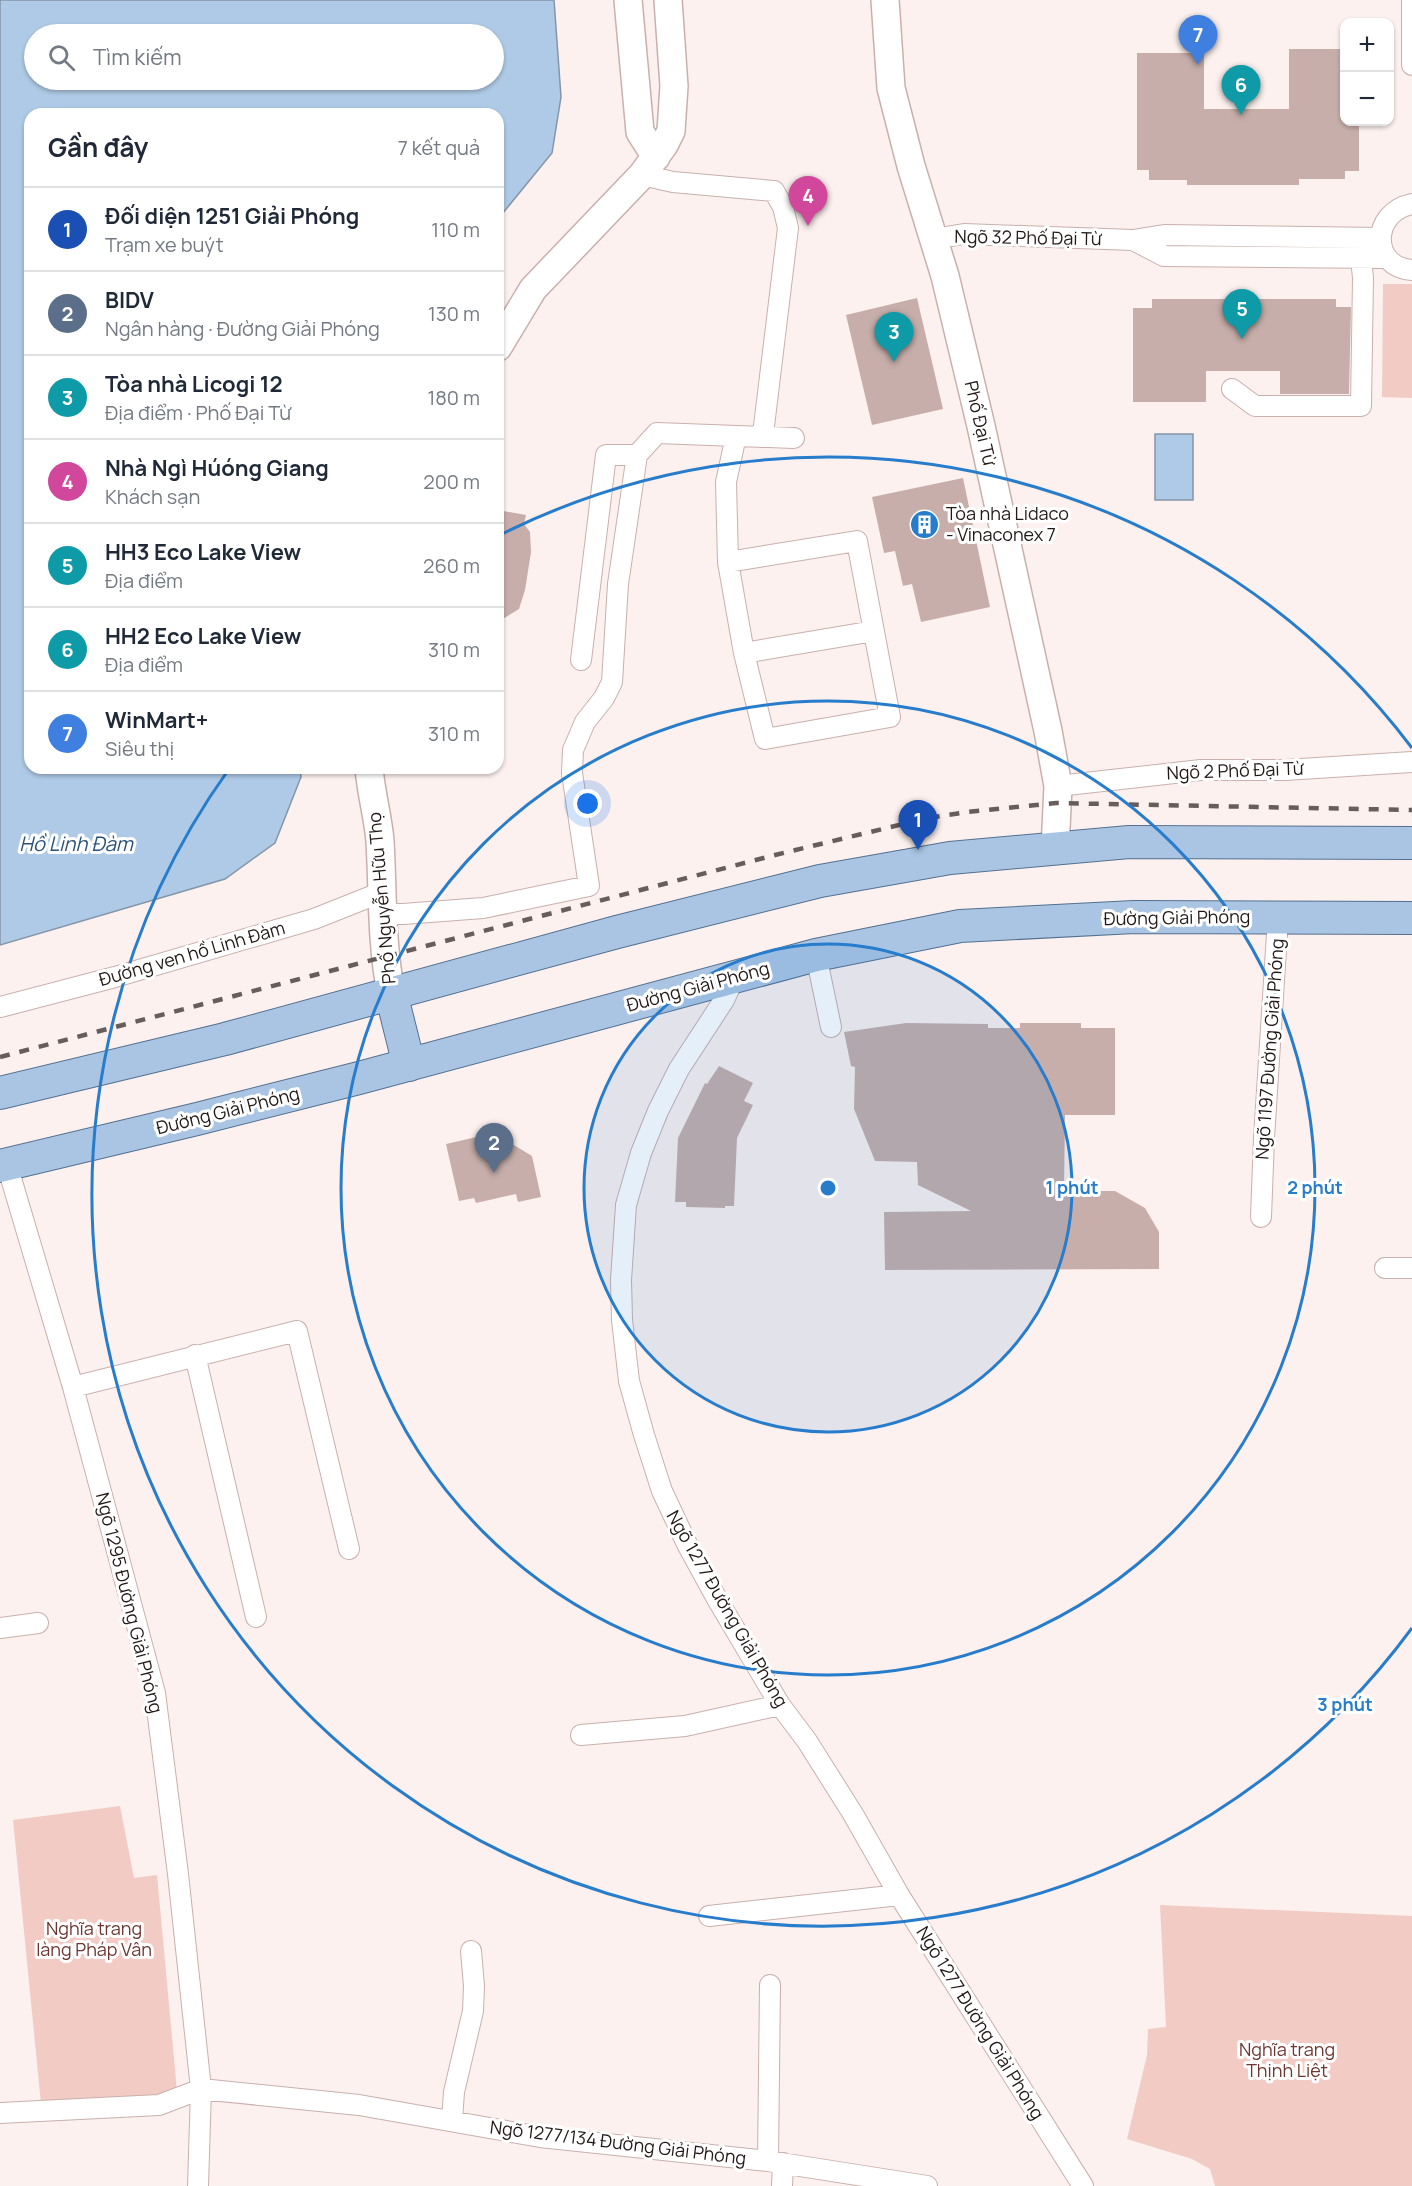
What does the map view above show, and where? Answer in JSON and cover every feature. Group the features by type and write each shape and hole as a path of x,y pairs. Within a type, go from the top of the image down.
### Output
{"main road":[{"path":"0,1093 225,1039 617,932 820,881 950,858 1129,842 1412,843"},
{"name":"Đường Giải Phóng","path":"3,1165 409,1065 816,955 960,926 1134,917 1412,918"},
{"path":"391,993 409,1065"}],"street":[{"path":"628,0 640,132 649,166 673,182 774,191 783,207 788,228 786,251 761,437"},
{"path":"504,337 533,289 649,166 671,130 674,86 668,0"},
{"name":"Phố Đại Từ","path":"885,0 891,88 911,166 945,276 988,457 1048,731 1058,786 1055,849"},
{"path":"1412,0 1412,65"},
{"path":"1412,204 1402,206 1386,218 1381,238 1382,248 1387,258 1395,265 1412,270"},
{"name":"Ngõ 32 Phố Đại Từ","path":"934,239 964,234 1128,240"},
{"path":"1128,240 1164,235 1381,238"},
{"path":"1128,240 1164,256 1387,258"},
{"path":"1232,389 1255,406 1361,406 1363,278 1360,258"},
{"path":"382,899 392,914 403,914 483,908 589,886 572,774 573,750 585,723 604,698 612,682 618,584 637,456 657,433 794,438"},
{"path":"728,562 857,541 891,717 765,739 744,653 728,562 726,482 736,436"},
{"path":"581,660 606,455 637,456"},
{"path":"744,653 874,631"},
{"name":"Ngõ 2 Phố Đại Từ","path":"1058,786 1201,770 1285,770 1412,762"},
{"name":"Phố Nguyễn Hữu Thọ","path":"370,774 380,838 384,958 391,993"},
{"name":"Đường ven hồ Linh Đàm","path":"0,1007 115,977 382,899"},
{"name":"Ngõ 1197 Đường Giải Phóng","path":"1261,1217 1278,918"},
{"path":"816,955 831,1027"},
{"name":"Ngõ 1277 Đường Giải Phóng","path":"734,978 724,1000 679,1069 658,1111 641,1153 626,1205 621,1280 622,1320 630,1381 662,1491 707,1581 780,1705 807,1741 848,1805 899,1895 1083,2186"},
{"name":"Ngõ 1295 Đường Giải Phóng","path":"3,1165 73,1387 155,1693 178,1874 201,2089 198,2186"},
{"path":"1385,1268 1412,1268"},
{"path":"73,1387 297,1331 349,1550"},
{"path":"195,1355 256,1617"},
{"path":"0,1628 38,1623"},
{"path":"581,1735 685,1726 780,1705"},
{"path":"709,1916 899,1895"},
{"path":"452,2120 454,2092 473,2011 474,1986 471,1951"},
{"path":"770,1985 776,2162 783,2186"},
{"path":"0,2114 159,2105 201,2089"},
{"name":"Ngõ 1277/134 Đường Giải Phóng","path":"201,2089 359,2105 540,2137 776,2162 927,2186"}],"green space":[{"path":"1383,284 1412,284 1412,398 1382,397"},
{"name":"Nghĩa trang làng Pháp Vân","path":"120,1806 134,1878 157,1875 177,2091 156,2096 41,2104 13,1820"},
{"name":"Nghĩa trang Thịnh Liệt","path":"1160,1905 1412,1916 1412,2186 1215,2186 1210,2169 1192,2159 1127,2139 1147,2055 1148,2029 1166,2027"}],"water":[{"name":"Hồ Linh Đàm","path":"0,0 554,0 561,97 552,153 504,212 504,108 24,108 24,774 301,774 275,843 225,879 0,945"},
{"path":"1155,434 1193,434 1193,500 1155,500"}],"building":[{"path":"1289,49 1340,49 1340,126 1359,126 1359,171 1345,171 1345,179 1299,179 1299,185 1187,185 1187,180 1149,180 1149,170 1137,170 1137,53 1204,53 1204,109 1289,109"},
{"path":"917,298 943,409 872,425 846,315"},
{"path":"1152,299 1336,299 1336,307 1351,307 1349,394 1280,394 1280,371 1206,371 1206,402 1133,402 1133,308 1152,308"},
{"name":"Tòa nhà Lidaco - Vinaconex 7","path":"963,478 990,607 921,622 912,584 903,586 895,551 884,553 872,497"},
{"path":"504,511 526,515 524,524 530,532 531,552 525,590 519,609 504,618"},
{"path":"906,1023 988,1024 988,1028 1020,1028 1020,1023 1081,1023 1081,1028 1115,1028 1115,1115 1065,1115 1064,1191 1115,1191 1145,1208 1159,1232 1159,1269 885,1270 884,1212 971,1211 918,1185 917,1162 875,1161 854,1109 855,1067 851,1066 844,1032"},
{"path":"719,1066 753,1083 744,1101 753,1105 737,1138 734,1206 725,1206 725,1208 686,1207 686,1202 675,1202 678,1138 705,1083 707,1084"},
{"path":"494,1133 532,1156 541,1197 518,1202 516,1194 476,1203 474,1198 459,1201 446,1144"}],"railway":[{"path":"0,1057 775,855 928,818 1056,803 1412,810"}],"place":[{"name":"WinMart+","path":"1198,65"},
{"name":"HH2 Eco Lake View","path":"1241,115"},
{"name":"Nhà Ngì Húóng Giang","path":"808,226"},
{"name":"HH3 Eco Lake View","path":"1242,339"},
{"name":"Tòa nhà Licogi 12","path":"894,362"},
{"name":"Tòa nhà Lidaco - Vinaconex 7","path":"925,524"},
{"name":"Đối diện 1251 Giải Phóng","path":"918,850"},
{"name":"BIDV","path":"494,1173"}]}
